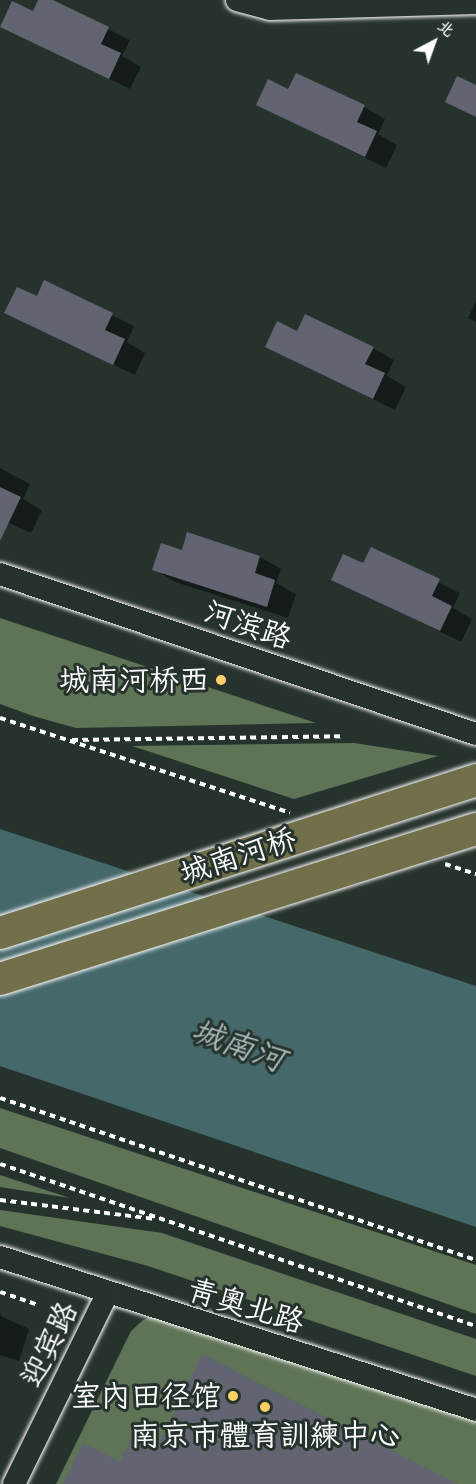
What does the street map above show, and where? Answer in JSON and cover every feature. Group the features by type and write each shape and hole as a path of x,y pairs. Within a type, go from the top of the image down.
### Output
{"highway":[{"name":"城南河桥","path":"0,933 476,780"},
{"name":"城南河桥","path":"0,979 476,829"}],"street":[{"path":"237,0 270,9 476,3"},
{"name":"河滨路","path":"0,574 476,734"},
{"path":"453,726 476,719"},
{"name":"青奥北路","path":"0,1257 107,1294 476,1410"},
{"name":"迎宾路","path":"14,1484 107,1294"}],"path":[{"path":"0,718 294,814"},
{"path":"69,740 345,736"},
{"path":"442,863 476,874"},
{"path":"0,1098 476,1260"},
{"path":"0,1164 476,1326"},
{"path":"0,1200 164,1221"},
{"path":"0,1292 38,1305"}],"green space":[{"path":"0,618 316,723 76,728 33,716 0,704"},
{"path":"354,743 438,756 294,799 132,746"},
{"path":"0,1108 476,1265 476,1314 0,1148"},
{"path":"0,1175 70,1198 0,1187"},
{"path":"0,1210 162,1233 476,1339 476,1376 148,1266 0,1226"},
{"name":"南京市體育訓練中心","path":"156,1315 476,1420 476,1484 56,1484 131,1331 143,1320"}],"water":[{"name":"城南河","path":"0,829 476,986 476,1227 0,1066"}],"building":[{"path":"38,0 53,0 109,27 101,44 121,53 109,79 0,27 12,1 33,11"},
{"path":"296,73 365,105 357,122 377,131 365,157 256,105 268,79 288,89"},
{"path":"457,76 476,85 476,117 445,102"},
{"path":"44,280 113,313 105,330 125,339 113,365 4,313 17,287 37,296"},
{"path":"305,314 374,347 365,364 385,373 373,399 265,347 277,321 297,331"},
{"path":"0,487 21,497 0,541"},
{"path":"187,532 260,556 255,573 275,580 267,607 152,570 161,543 182,550"},
{"path":"371,547 440,579 432,596 452,606 440,631 331,580 343,554 363,563"},
{"name":"室内田径馆","path":"202,1354 458,1484 63,1484 83,1443 120,1462 131,1438 156,1450"}],"place":[{"name":"城南河桥西","path":"221,680"},
{"name":"室内田径馆","path":"233,1396"},
{"name":"南京市體育訓練中心","path":"265,1407"}]}
